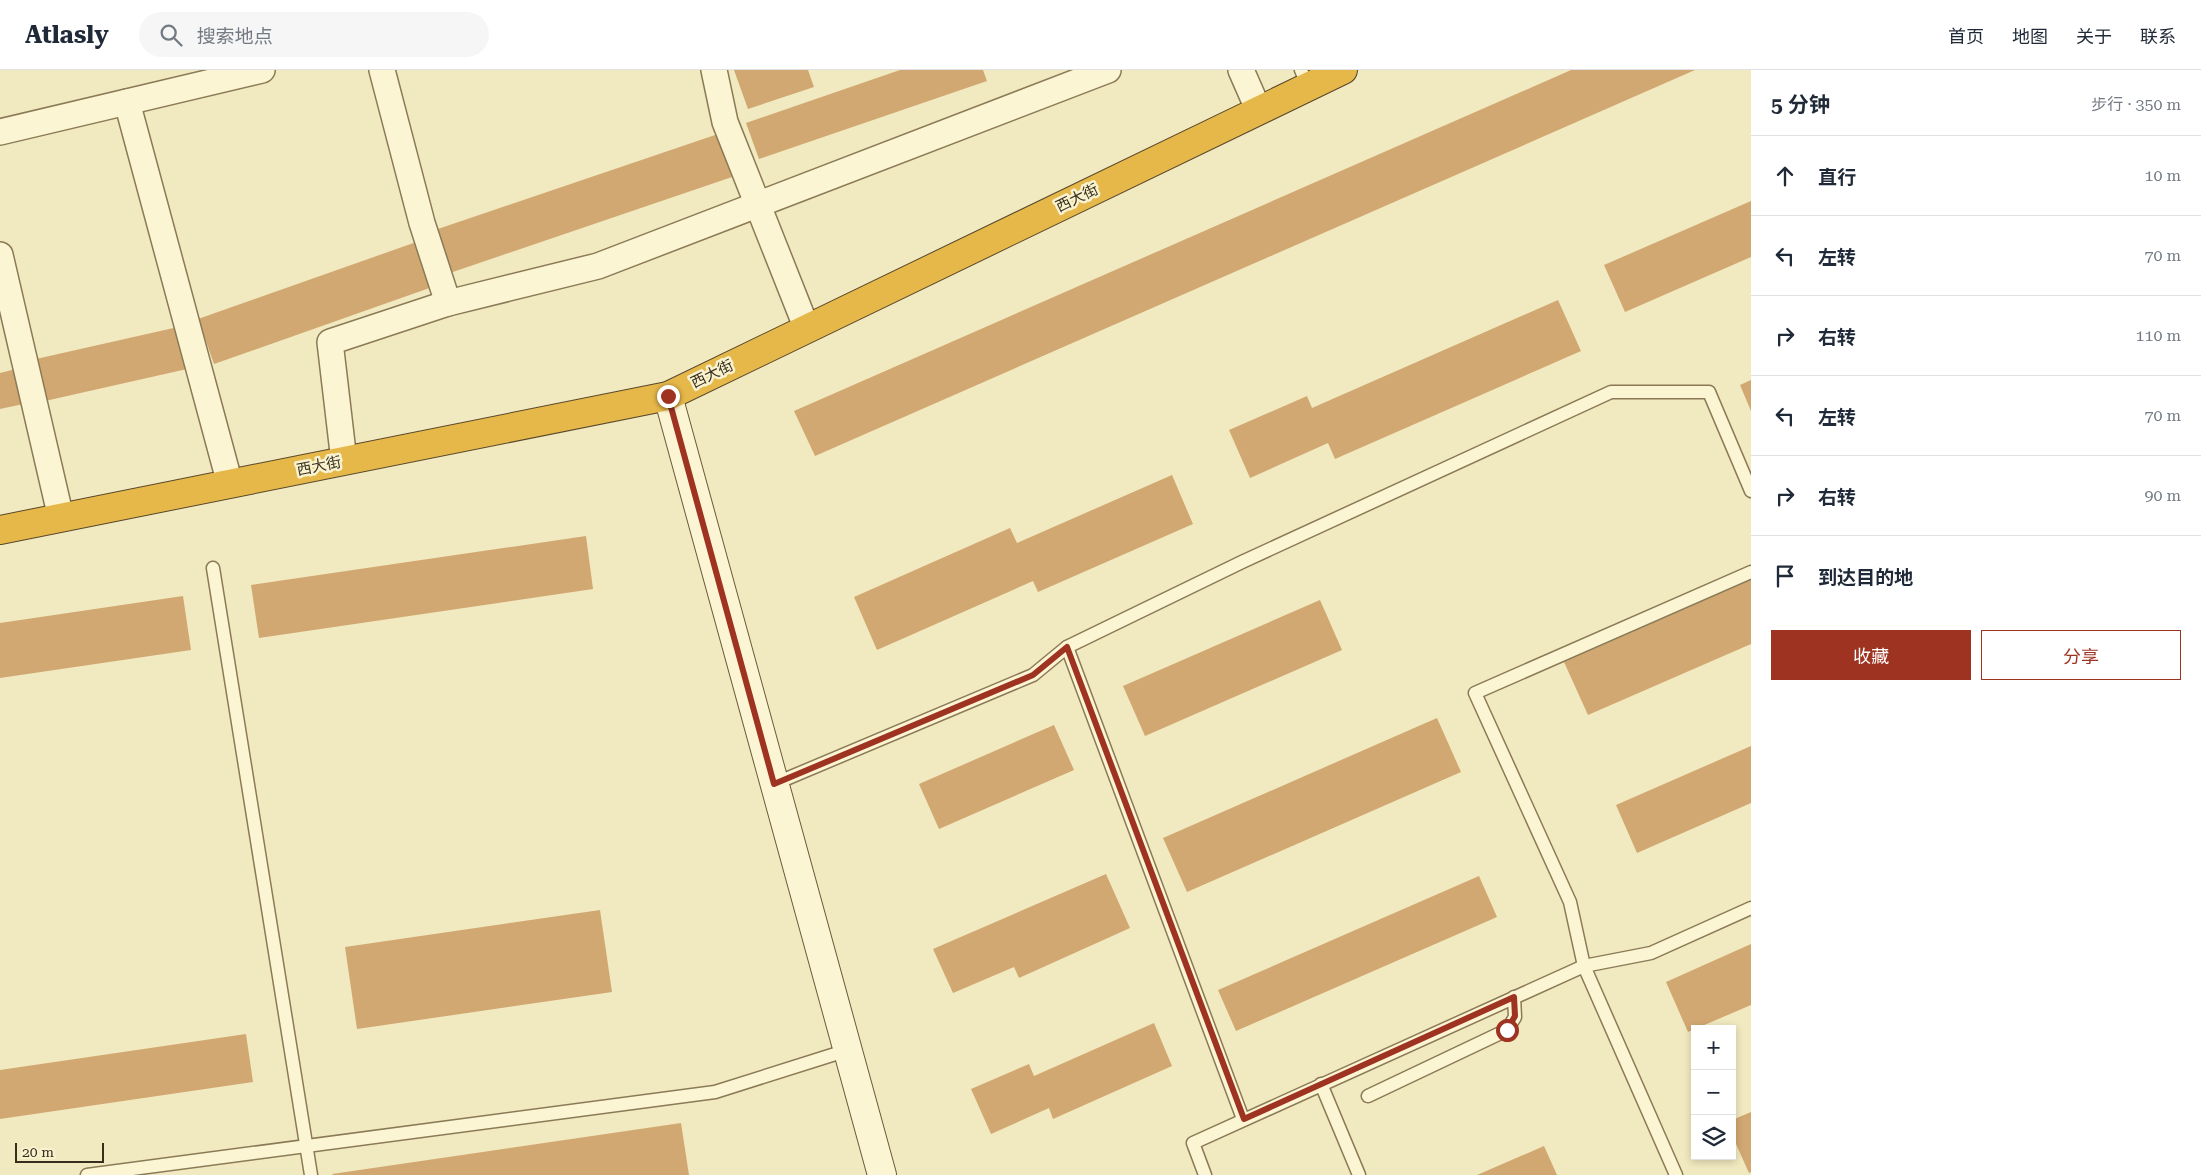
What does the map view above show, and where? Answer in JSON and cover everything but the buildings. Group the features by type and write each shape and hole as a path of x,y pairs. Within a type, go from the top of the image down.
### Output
{"highway":[{"name":"西大街","path":"0,530 668,396 1259,111 1305,78 1343,70"}],"street":[{"path":"0,132 262,70"},
{"path":"382,70 422,223 448,304"},
{"path":"714,70 725,122 807,329"},
{"path":"344,461 330,342 448,304 598,266 1108,70"},
{"path":"1241,70 1259,111"},
{"path":"127,102 230,484"},
{"path":"0,255 61,518"},
{"path":"668,396 882,1175"}],"lane":[{"path":"774,784 1033,675 1067,647 1242,562 1611,392 1709,392 1751,491"},
{"path":"213,568 311,1175"},
{"path":"1676,1175 1584,966 1570,902 1475,693 1751,572"},
{"path":"1067,647 1244,1119"},
{"path":"1205,1175 1193,1143 1584,966 1650,953 1751,908"},
{"path":"1368,1096 1507,1030 1515,1016 1514,997"},
{"path":"87,1175 716,1092 848,1050"},
{"path":"1321,1084 1359,1175"}],"route":[{"path":"668,396 774,784 1033,675 1067,647 1244,1119 1514,997 1515,1016 1507,1030"}]}
